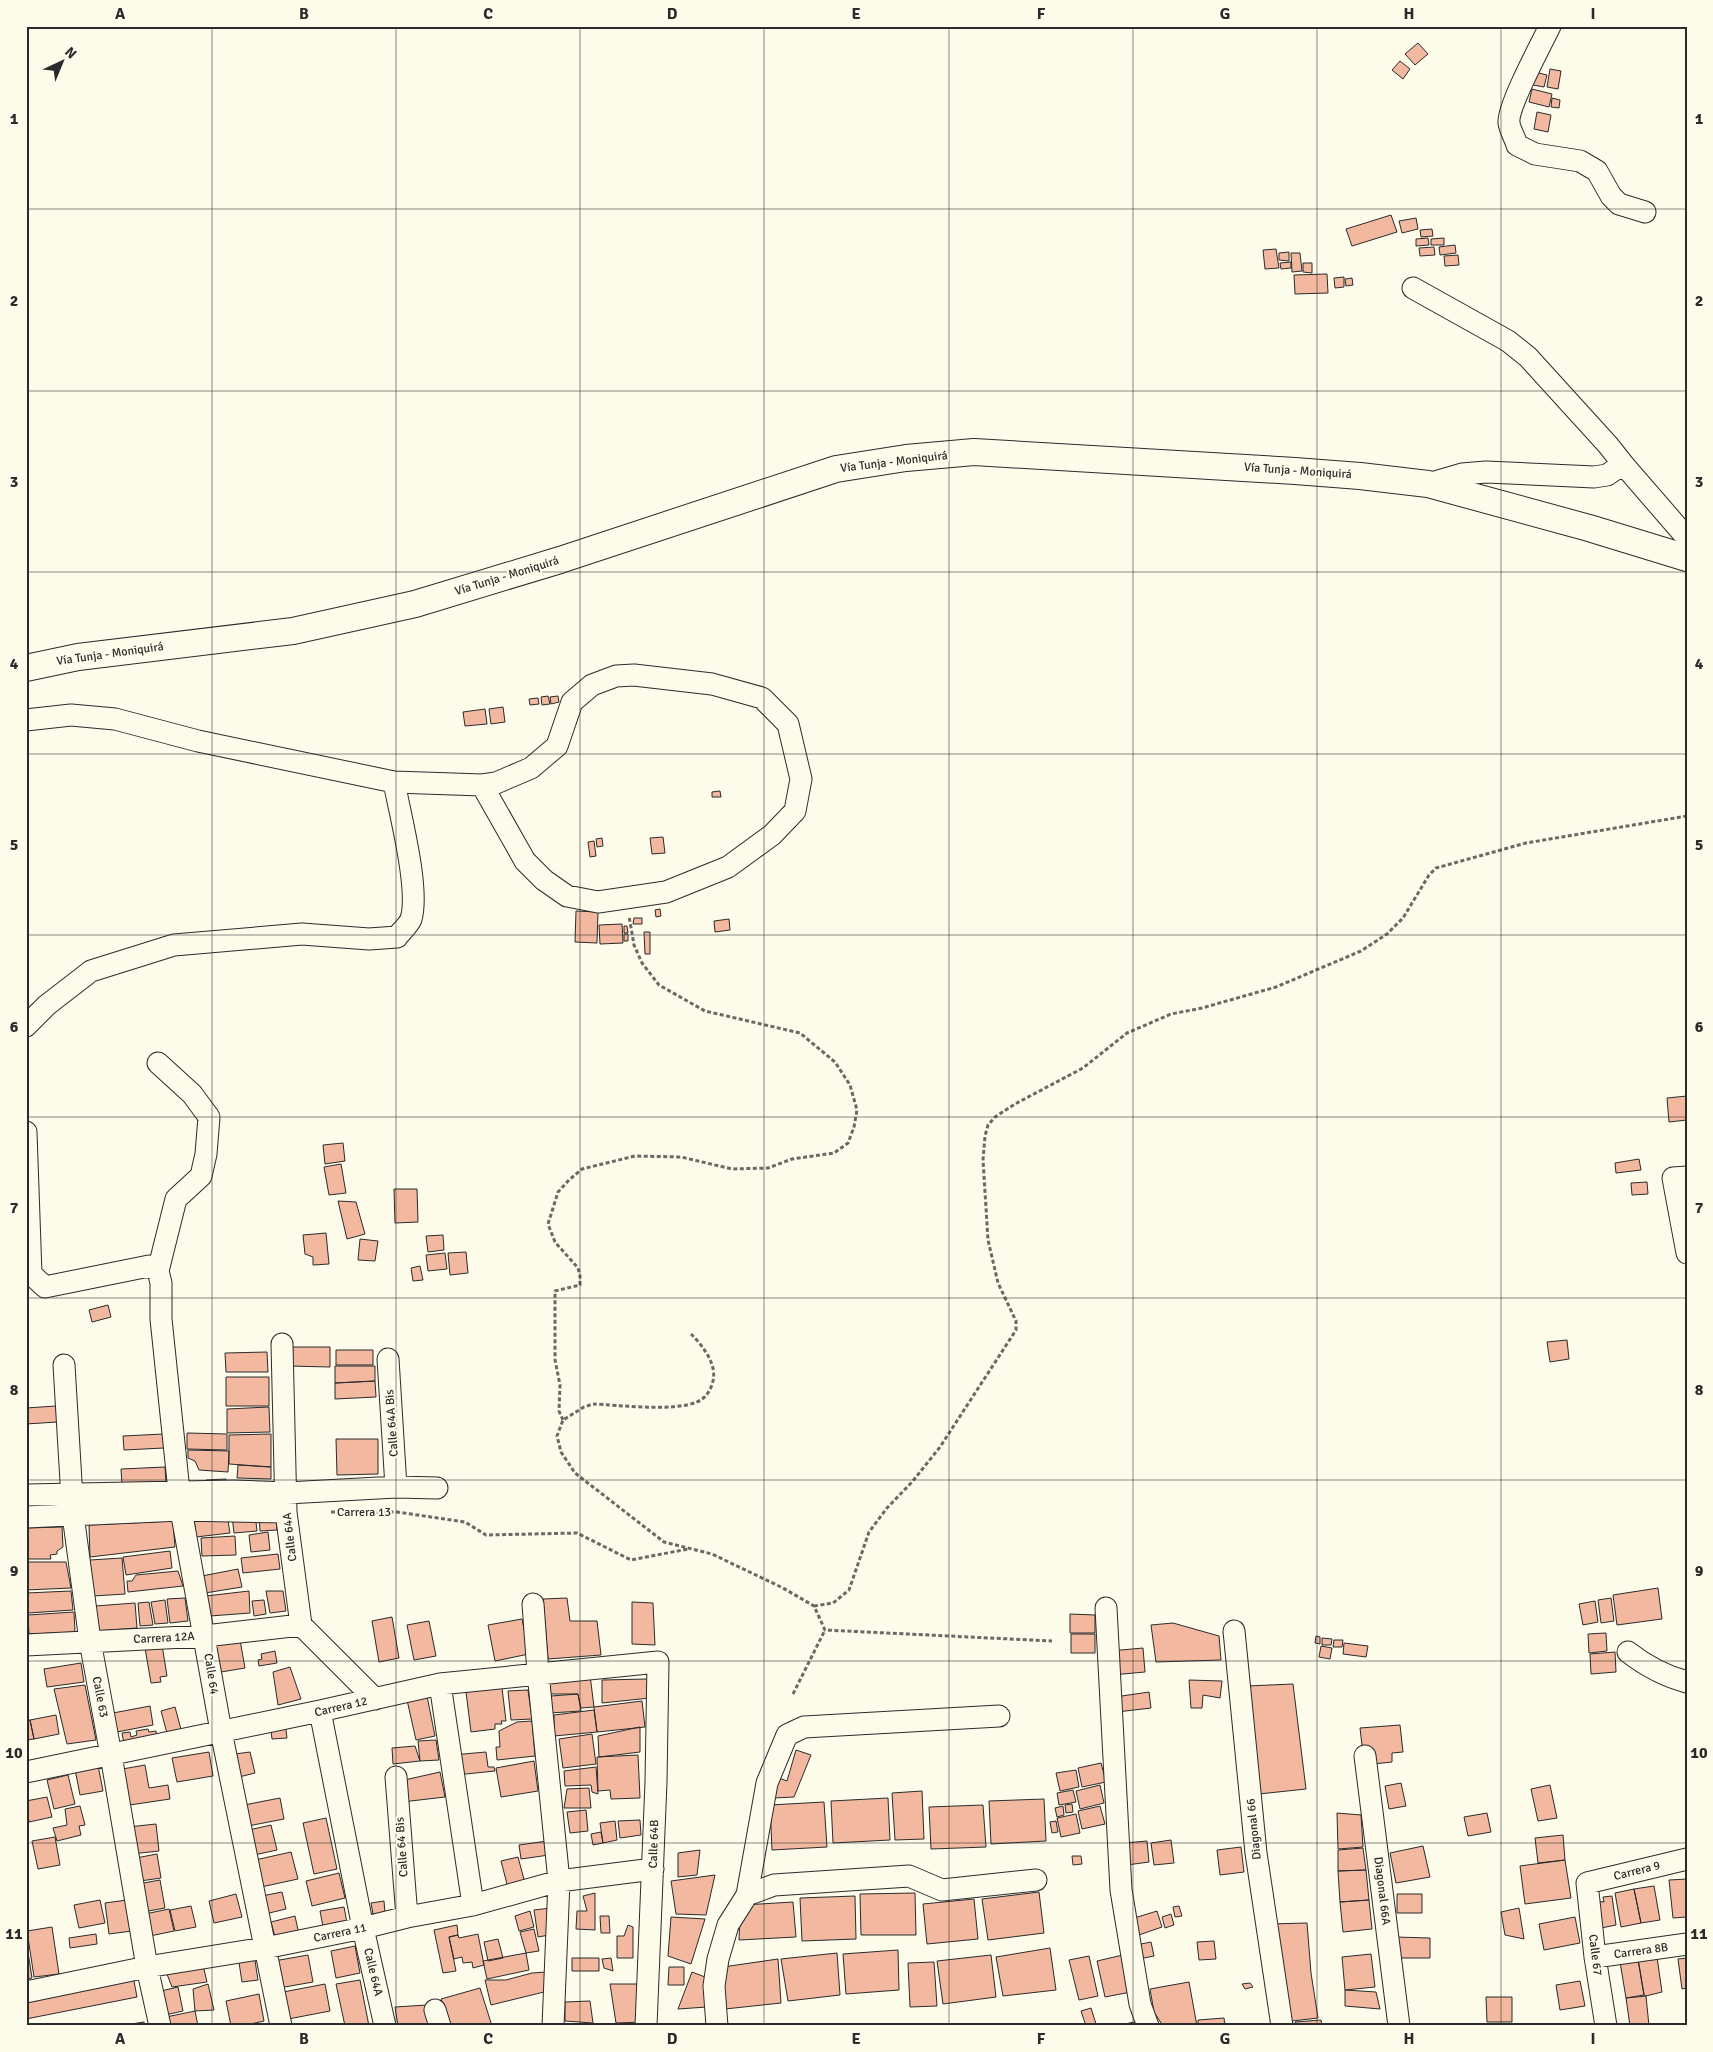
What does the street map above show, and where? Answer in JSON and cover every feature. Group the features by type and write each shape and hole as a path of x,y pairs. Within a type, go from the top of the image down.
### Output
{"main road":[{"name":"Vía Tunja - Moniquirá","path":"26,668 78,657 293,631 415,604 560,560 836,468 906,458 974,452 1295,471 1428,484 1589,528 1687,558"}],"street":[{"path":"1550,26 1510,112 1509,122 1517,145 1535,154 1580,161 1597,171 1611,196 1619,204 1645,212"},
{"path":"1413,288 1508,341 1528,356 1608,445 1687,538"},
{"path":"1428,484 1462,474 1486,472 1594,477 1607,474 1623,464"},
{"path":"26,720 71,714 114,719 198,741 394,782 482,786 496,783 531,768 557,746 572,702 592,686 616,676 634,675 712,684 762,698 788,724 801,779 795,811 772,836 728,867 666,892 598,902 567,896 544,880 525,861 482,786"},
{"path":"26,1026 47,1005 90,971 174,945 302,934 369,939 397,937 411,920 413,904 411,869 394,782"},
{"path":"26,1132 31,1274 37,1281 45,1287 149,1266 158,1271 176,1199 201,1176 206,1154 209,1117 192,1094 158,1063"},
{"path":"1680,1177 1687,1252"},
{"name":"Calle 64","path":"158,1271 162,1283 162,1319 181,1501 220,1731 281,2026"},
{"name":"Calle 64A","path":"282,1344 286,1503 301,1625"},
{"name":"Calle 64A Bis","path":"388,1359 396,1487"},
{"name":"Calle 63","path":"64,1365 73,1505 90,1642 147,1967 160,2026"},
{"name":"Carrera 13","path":"26,1517 73,1505 181,1501 286,1503 396,1487 437,1488"},
{"name":"Carrera 13","path":"26,1496 73,1505"},
{"path":"533,1604 538,1673 560,1881 553,2026"},
{"path":"1106,1608 1121,1890 1140,2004 1148,2026"},
{"path":"301,1625 374,1699"},
{"name":"Carrera 12A","path":"26,1645 205,1636 301,1625"},
{"name":"Diagonal 66","path":"1234,1631 1256,1852 1282,2026"},
{"path":"1628,1652 1650,1668 1687,1682"},
{"name":"Carrera 12","path":"26,1772 440,1684 658,1662"},
{"name":"Calle 64B","path":"646,2026 653,1869 658,1662"},
{"path":"440,1684 473,1905"},
{"name":"Calle 64A","path":"320,1711 363,1928 385,2026"},
{"path":"717,2026 714,1986 718,1959 728,1925 747,1895 767,1783 787,1735 804,1727 998,1716"},
{"name":"Diagonal 66A","path":"1365,1756 1399,2026"},
{"name":"Calle 64 Bis","path":"396,1777 407,1917"},
{"name":"Carrera 9","path":"1587,1883 1687,1859"},
{"name":"Carrera 11","path":"26,1992 147,1967 266,1948 363,1928 407,1917 473,1905 560,1881 653,1869"},
{"path":"747,1895 774,1885 909,1876 942,1890 1036,1880"},
{"name":"Calle 67","path":"1587,1883 1595,1958 1606,2026"},
{"name":"Carrera 8B","path":"1595,1958 1687,1944"}],"path":[{"path":"814,1606 833,1603 849,1590 869,1532 887,1508 912,1482 940,1447 1016,1330 1016,1321 998,1283 988,1240 983,1160 988,1125 995,1117 1008,1108 1083,1068 1127,1033 1171,1014 1202,1008 1276,987 1361,951 1387,934 1402,918 1429,875 1436,868 1526,843 1687,816"},
{"path":"563,1420 559,1411 560,1385 555,1360 555,1292 580,1285 580,1276 578,1268 555,1242 548,1224 558,1192 569,1180 582,1169 635,1156 681,1157 732,1169 768,1168 792,1160 834,1154 848,1143 854,1127 857,1110 850,1085 835,1062 800,1033 706,1010 659,985 642,963 634,944 626,898"},
{"path":"691,1334 704,1347 715,1373 711,1389 699,1401 673,1407 592,1404 563,1420 557,1436 561,1452 575,1473 664,1542 712,1554 783,1588 814,1606 825,1630"},
{"name":"Carrera 13","path":"323,1512 397,1512 466,1522 486,1535 577,1533 631,1560 690,1549"},
{"path":"825,1630 1052,1641"},
{"path":"793,1694 825,1630"}],"building":[{"path":"1418,43 1428,54 1415,65 1405,54"},
{"path":"1400,61 1410,69 1403,79 1392,70"},
{"path":"1550,69 1561,71 1558,89 1547,87"},
{"path":"1535,72 1547,75 1544,87 1533,85"},
{"path":"1532,89 1552,94 1549,107 1529,102"},
{"path":"1552,98 1560,100 1559,108 1551,107"},
{"path":"1537,112 1551,115 1548,132 1534,129"},
{"path":"1391,215 1397,232 1352,246 1346,229"},
{"path":"1416,218 1418,229 1402,233 1399,221"},
{"path":"1432,229 1433,236 1421,237 1420,230"},
{"path":"1428,238 1429,245 1416,246 1416,239"},
{"path":"1444,238 1444,245 1431,245 1431,239"},
{"path":"1455,245 1456,253 1440,255 1439,247"},
{"path":"1434,247 1435,255 1420,256 1419,248"},
{"path":"1276,249 1279,268 1265,269 1263,250"},
{"path":"1289,252 1289,261 1279,260 1279,253"},
{"path":"1291,253 1300,253 1302,271 1292,272"},
{"path":"1458,255 1459,265 1445,266 1444,256"},
{"path":"1291,262 1291,268 1281,269 1280,263"},
{"path":"1303,263 1312,263 1312,273 1303,272"},
{"path":"1327,274 1328,293 1295,294 1294,275"},
{"path":"1344,277 1344,287 1335,288 1334,278"},
{"path":"1352,278 1353,285 1346,286 1345,279"},
{"path":"548,696 550,704 542,705 541,697"},
{"path":"558,696 559,702 551,704 550,697"},
{"path":"538,698 539,704 530,705 529,699"},
{"path":"503,707 505,722 491,724 489,709"},
{"path":"485,709 487,724 465,726 463,712"},
{"path":"720,791 721,797 712,797 712,792"},
{"path":"663,837 665,853 652,854 650,838"},
{"path":"602,838 603,846 597,847 596,839"},
{"path":"594,841 596,856 590,857 588,842"},
{"path":"660,909 661,916 656,917 655,910"},
{"path":"576,911 598,912 597,943 575,942"},
{"path":"634,918 642,918 642,924 633,924"},
{"path":"729,919 730,930 715,932 714,921"},
{"path":"622,924 623,943 600,944 599,925"},
{"path":"624,926 627,926 628,933 624,933"},
{"path":"644,932 650,932 650,954 645,954"},
{"path":"624,934 628,934 628,941 624,941"},
{"path":"1687,1096 1687,1120 1669,1122 1667,1098"},
{"path":"343,1143 345,1161 325,1164 323,1145"},
{"path":"1639,1159 1641,1170 1616,1173 1615,1163"},
{"path":"341,1164 346,1193 329,1195 324,1167"},
{"path":"1647,1182 1648,1194 1632,1195 1631,1183"},
{"path":"394,1189 417,1189 418,1222 395,1223"},
{"path":"338,1201 356,1202 365,1234 347,1239"},
{"path":"326,1233 329,1264 313,1265 313,1257 305,1254 303,1235"},
{"path":"443,1235 444,1250 428,1252 426,1236"},
{"path":"360,1239 378,1241 375,1261 358,1260"},
{"path":"466,1252 468,1273 450,1275 448,1253"},
{"path":"445,1253 447,1269 428,1271 426,1255"},
{"path":"420,1266 423,1280 413,1281 411,1268"},
{"path":"108,1305 111,1317 92,1322 89,1310"},
{"path":"1567,1340 1569,1359 1550,1362 1547,1342"},
{"path":"288,1347 330,1347 330,1367 288,1366"},
{"path":"336,1350 373,1350 373,1365 336,1365"},
{"path":"267,1352 268,1372 226,1372 225,1353"},
{"path":"335,1366 375,1366 375,1381 335,1383"},
{"path":"226,1377 269,1377 269,1406 226,1406"},
{"path":"375,1381 376,1397 335,1399 335,1383"},
{"path":"56,1406 57,1422 26,1424 26,1408"},
{"path":"269,1407 270,1432 227,1433 227,1409"},
{"path":"187,1433 227,1434 227,1450 187,1449"},
{"path":"163,1434 164,1448 124,1450 123,1436"},
{"path":"271,1434 271,1467 229,1464 229,1435"},
{"path":"336,1439 378,1439 378,1474 337,1475"},
{"path":"188,1450 229,1451 228,1472 199,1470 195,1461 188,1458"},
{"path":"238,1465 271,1467 271,1479 237,1478"},
{"path":"165,1467 166,1483 122,1485 121,1469"},
{"path":"226,1479 227,1488 206,1489 206,1480"},
{"path":"255,1513 257,1531 234,1533 232,1516"},
{"path":"259,1514 276,1514 277,1530 260,1531"},
{"path":"227,1515 230,1533 196,1537 194,1518"},
{"path":"173,1521 175,1547 90,1557 89,1525"},
{"path":"62,1527 63,1547 57,1551 57,1554 50,1555 51,1559 26,1559 26,1528"},
{"path":"268,1532 270,1550 251,1552 249,1535"},
{"path":"235,1536 236,1555 202,1556 201,1538"},
{"path":"170,1551 172,1568 126,1575 123,1557"},
{"path":"278,1554 280,1569 243,1573 241,1558"},
{"path":"122,1558 125,1594 93,1596 90,1560"},
{"path":"26,1562 66,1562 71,1588 26,1590"},
{"path":"238,1569 242,1587 205,1593 202,1576"},
{"path":"178,1571 183,1586 128,1592 127,1581 132,1581 136,1575"},
{"path":"1658,1588 1662,1619 1617,1625 1613,1595"},
{"path":"71,1591 73,1610 28,1613 26,1593"},
{"path":"249,1591 250,1613 210,1616 206,1596"},
{"path":"266,1591 283,1591 286,1611 270,1613"},
{"path":"185,1598 188,1621 170,1623 167,1599"},
{"path":"567,1598 570,1621 597,1621 601,1655 548,1659 543,1599"},
{"path":"1611,1598 1614,1621 1601,1623 1598,1600"},
{"path":"165,1600 168,1623 155,1624 151,1602"},
{"path":"264,1600 266,1614 254,1616 252,1601"},
{"path":"1595,1601 1598,1622 1583,1625 1579,1604"},
{"path":"149,1602 153,1625 140,1626 138,1603"},
{"path":"632,1602 653,1603 655,1645 632,1644"},
{"path":"135,1603 137,1628 97,1631 95,1606"},
{"path":"74,1612 75,1632 29,1634 28,1615"},
{"path":"1070,1614 1095,1615 1095,1633 1070,1633"},
{"path":"392,1617 399,1658 379,1662 372,1621"},
{"path":"522,1619 529,1654 495,1661 488,1625"},
{"path":"429,1621 436,1656 414,1660 407,1625"},
{"path":"1173,1623 1219,1636 1221,1660 1156,1662 1151,1625"},
{"path":"1606,1633 1607,1651 1589,1653 1588,1634"},
{"path":"1071,1634 1095,1634 1095,1653 1071,1653"},
{"path":"1316,1636 1320,1637 1320,1644 1315,1643"},
{"path":"1322,1638 1332,1639 1331,1645 1322,1645"},
{"path":"240,1640 245,1668 221,1672 215,1645"},
{"path":"1334,1640 1343,1640 1342,1647 1333,1647"},
{"path":"1344,1643 1368,1646 1366,1657 1343,1654"},
{"path":"162,1645 167,1676 160,1677 161,1682 151,1683 145,1648"},
{"path":"1321,1646 1332,1648 1330,1659 1319,1657"},
{"path":"1143,1648 1145,1672 1112,1675 1110,1651"},
{"path":"275,1651 277,1663 259,1666 258,1660 262,1659 261,1654"},
{"path":"1615,1652 1616,1672 1591,1674 1590,1654"},
{"path":"81,1663 84,1682 47,1687 44,1669"},
{"path":"290,1667 301,1699 278,1705 273,1672"},
{"path":"590,1675 594,1707 581,1708 578,1694 548,1694 545,1679"},
{"path":"648,1679 650,1698 602,1703 602,1680"},
{"path":"1189,1680 1222,1681 1220,1698 1203,1695 1202,1708 1191,1708"},
{"path":"1293,1684 1306,1789 1259,1794 1247,1686"},
{"path":"85,1685 96,1740 67,1744 54,1689"},
{"path":"502,1688 506,1721 501,1721 502,1724 495,1724 495,1729 471,1732 466,1692"},
{"path":"528,1690 532,1719 511,1720 508,1691"},
{"path":"1149,1692 1151,1708 1117,1712 1115,1697"},
{"path":"578,1694 581,1711 550,1713 551,1696"},
{"path":"427,1696 435,1736 416,1740 407,1700"},
{"path":"642,1701 645,1727 597,1732 594,1707"},
{"path":"150,1706 153,1725 117,1732 113,1713"},
{"path":"175,1707 182,1733 168,1737 161,1711"},
{"path":"594,1710 597,1732 554,1736 554,1715"},
{"path":"56,1715 59,1734 34,1739 30,1720"},
{"path":"26,1720 30,1720 34,1739 26,1740"},
{"path":"532,1721 535,1756 497,1760 496,1747 500,1747 499,1731 517,1722"},
{"path":"285,1723 287,1738 272,1739 270,1724"},
{"path":"1400,1725 1403,1752 1392,1753 1392,1762 1373,1764 1363,1754 1360,1728"},
{"path":"640,1727 640,1752 599,1757 598,1736"},
{"path":"148,1729 149,1732 156,1731 157,1738 125,1749 122,1733 130,1732 131,1737 137,1735 136,1731"},
{"path":"592,1734 596,1764 563,1768 559,1739"},
{"path":"436,1740 439,1760 420,1761 418,1741"},
{"path":"415,1746 420,1761 393,1764 392,1748"},
{"path":"796,1750 811,1755 794,1797 773,1798 779,1778 787,1781"},
{"path":"209,1752 213,1776 177,1782 172,1758"},
{"path":"250,1752 255,1773 231,1779 227,1755"},
{"path":"486,1752 488,1767 494,1767 495,1771 456,1775 452,1755"},
{"path":"638,1755 640,1798 611,1799 610,1790 598,1791 597,1757"},
{"path":"534,1761 538,1791 501,1797 496,1768"},
{"path":"1101,1763 1106,1782 1082,1787 1078,1768"},
{"path":"98,1765 103,1791 80,1795 75,1769"},
{"path":"145,1765 149,1788 168,1785 170,1799 123,1806 117,1770"},
{"path":"596,1767 598,1794 592,1792 591,1785 565,1786 564,1771"},
{"path":"1076,1770 1079,1787 1060,1791 1056,1773"},
{"path":"440,1772 445,1797 402,1802 400,1781"},
{"path":"68,1775 75,1804 54,1809 47,1780"},
{"path":"1401,1783 1406,1806 1389,1809 1385,1786"},
{"path":"1100,1785 1104,1803 1080,1809 1076,1791"},
{"path":"1550,1785 1557,1818 1538,1821 1531,1789"},
{"path":"589,1788 591,1808 564,1808 567,1789"},
{"path":"1073,1790 1076,1802 1059,1805 1057,1793"},
{"path":"922,1791 924,1839 895,1840 892,1793"},
{"path":"47,1797 52,1817 29,1822 26,1801"},
{"path":"280,1798 284,1819 248,1826 244,1805"},
{"path":"888,1798 890,1840 833,1843 831,1801"},
{"path":"1044,1799 1046,1841 991,1844 989,1801"},
{"path":"824,1802 827,1847 772,1850 770,1805"},
{"path":"1072,1804 1073,1812 1066,1813 1065,1805"},
{"path":"983,1805 986,1847 931,1849 929,1807"},
{"path":"80,1806 85,1825 79,1826 81,1835 57,1841 53,1828 67,1825 65,1809"},
{"path":"1063,1806 1064,1815 1057,1817 1055,1808"},
{"path":"1100,1806 1105,1824 1082,1829 1078,1811"},
{"path":"586,1810 588,1831 570,1833 567,1812"},
{"path":"1337,1813 1361,1815 1363,1847 1338,1849"},
{"path":"1487,1813 1491,1832 1468,1836 1464,1817"},
{"path":"1076,1814 1080,1833 1061,1837 1057,1818"},
{"path":"326,1818 337,1869 314,1874 303,1823"},
{"path":"640,1820 641,1835 620,1838 618,1821"},
{"path":"615,1821 617,1840 603,1843 600,1823"},
{"path":"1056,1821 1058,1832 1052,1833 1050,1822"},
{"path":"156,1824 159,1851 131,1854 128,1827"},
{"path":"271,1825 277,1850 254,1855 249,1830"},
{"path":"601,1832 603,1843 593,1845 591,1834"},
{"path":"1563,1835 1565,1860 1538,1863 1535,1838"},
{"path":"55,1837 60,1865 38,1869 32,1841"},
{"path":"1171,1840 1174,1863 1154,1865 1151,1843"},
{"path":"547,1841 549,1855 521,1859 519,1845"},
{"path":"1147,1841 1149,1862 1127,1865 1124,1843"},
{"path":"1423,1846 1430,1877 1396,1883 1390,1853"},
{"path":"1241,1847 1244,1872 1220,1875 1217,1850"},
{"path":"1363,1848 1366,1870 1338,1871 1338,1850"},
{"path":"700,1850 697,1875 678,1877 678,1853"},
{"path":"291,1852 298,1879 261,1887 255,1860"},
{"path":"157,1854 161,1878 140,1881 136,1858"},
{"path":"1072,1856 1081,1856 1082,1864 1073,1865"},
{"path":"518,1857 525,1883 508,1888 501,1861"},
{"path":"1565,1860 1571,1898 1525,1904 1520,1866"},
{"path":"1366,1870 1369,1900 1340,1902 1338,1871"},
{"path":"339,1873 345,1898 312,1906 306,1881"},
{"path":"715,1875 706,1915 676,1914 671,1881"},
{"path":"1687,1879 1687,1917 1673,1918 1669,1880"},
{"path":"160,1880 165,1908 143,1912 138,1884"},
{"path":"1654,1886 1660,1920 1641,1923 1634,1889"},
{"path":"1634,1889 1641,1923 1621,1927 1615,1893"},
{"path":"282,1892 286,1909 265,1914 262,1896"},
{"path":"1039,1892 1044,1933 988,1940 982,1899"},
{"path":"595,1893 595,1930 576,1929 577,1911 587,1911 583,1896"},
{"path":"915,1893 916,1935 861,1935 860,1894"},
{"path":"236,1894 242,1917 214,1923 209,1901"},
{"path":"1397,1894 1422,1894 1422,1913 1397,1913"},
{"path":"855,1896 856,1939 802,1941 800,1898"},
{"path":"1612,1896 1616,1925 1596,1929 1593,1901 1604,1902 1603,1897"},
{"path":"974,1899 978,1939 927,1944 923,1904"},
{"path":"100,1900 105,1923 79,1928 74,1905"},
{"path":"127,1900 132,1931 109,1934 105,1903"},
{"path":"1369,1900 1372,1929 1343,1932 1340,1902"},
{"path":"384,1901 385,1913 373,1914 371,1903"},
{"path":"793,1902 796,1937 739,1940 740,1916 744,1905"},
{"path":"191,1906 196,1927 175,1931 170,1910"},
{"path":"1179,1906 1182,1916 1175,1917 1173,1907"},
{"path":"344,1907 348,1928 324,1932 320,1911"},
{"path":"551,1908 555,1934 538,1937 534,1910"},
{"path":"1519,1908 1524,1939 1505,1935 1501,1912"},
{"path":"169,1909 174,1931 150,1936 145,1914"},
{"path":"530,1911 534,1927 519,1931 515,1916"},
{"path":"1157,1911 1162,1927 1136,1936 1131,1919"},
{"path":"1171,1914 1174,1925 1165,1928 1162,1917"},
{"path":"295,1916 300,1939 277,1944 271,1922"},
{"path":"600,1916 609,1916 610,1933 601,1933"},
{"path":"671,1917 705,1919 691,1964 668,1956"},
{"path":"1575,1917 1580,1943 1544,1950 1539,1924"},
{"path":"1307,1923 1311,1973 1318,2018 1283,2022 1270,1924"},
{"path":"457,1925 458,1935 449,1937 456,1971 443,1973 434,1930"},
{"path":"628,1925 633,1927 633,1958 617,1958 617,1936 624,1936"},
{"path":"52,1927 59,1974 34,1977 27,1931"},
{"path":"534,1929 539,1951 526,1953 520,1932"},
{"path":"96,1934 97,1944 70,1948 69,1938"},
{"path":"478,1934 484,1965 473,1968 472,1962 463,1963 462,1957 454,1959 449,1937 458,1935 459,1938"},
{"path":"1395,1937 1430,1938 1430,1958 1395,1958"},
{"path":"26,1939 32,1978 26,1979"},
{"path":"498,1939 503,1958 488,1961 484,1942"},
{"path":"1214,1941 1216,1959 1199,1960 1197,1942"},
{"path":"1151,1942 1154,1956 1139,1959 1136,1945"},
{"path":"355,1946 360,1973 336,1978 331,1951"},
{"path":"1050,1948 1056,1990 1003,1996 996,1957"},
{"path":"898,1950 899,1990 846,1994 843,1954"},
{"path":"526,1953 529,1970 487,1979 483,1961"},
{"path":"837,1953 840,1995 788,2001 781,1959"},
{"path":"254,1954 258,1980 242,1982 238,1956"},
{"path":"1371,1954 1375,1987 1345,1990 1342,1957"},
{"path":"308,1955 313,1982 279,1988 274,1961"},
{"path":"991,1955 996,1997 943,2004 937,1961"},
{"path":"1123,1955 1131,1992 1105,1997 1097,1961"},
{"path":"1089,1956 1098,1996 1079,2000 1069,1960"},
{"path":"1657,1957 1662,1992 1646,1996 1644,1995 1638,1959"},
{"path":"572,1958 599,1958 599,1971 572,1971"},
{"path":"611,1958 613,1971 604,1968 602,1959"},
{"path":"1687,1958 1687,1988 1682,1989 1678,1959"},
{"path":"778,1959 781,2003 725,2009 723,1967"},
{"path":"1638,1959 1644,1995 1626,1998 1620,1962"},
{"path":"202,1961 207,1982 172,1987 165,1969"},
{"path":"934,1962 937,2006 910,2007 908,1963"},
{"path":"669,1967 684,1967 684,1985 668,1985"},
{"path":"546,1972 544,1992 491,2005 485,1980 506,1980 532,1973"},
{"path":"692,1972 705,1977 707,2007 678,2009"},
{"path":"133,1976 137,1997 26,2019 26,1997"},
{"path":"360,1980 369,2026 345,2026 336,1984"},
{"path":"1580,1981 1585,2006 1560,2010 1556,1985"},
{"path":"1189,1982 1197,2026 1163,2026 1154,2012 1150,1989"},
{"path":"1250,1983 1253,1987 1245,1989 1242,1984"},
{"path":"208,1984 214,2010 195,2011 193,1989"},
{"path":"325,1984 330,2011 283,2020 278,1993"},
{"path":"610,1984 641,1984 644,2022 616,2023"},
{"path":"178,1987 183,2011 165,2015 161,1991"},
{"path":"480,1988 492,2026 451,2026 441,1999"},
{"path":"1345,1990 1376,1992 1380,2009 1345,2006"},
{"path":"259,1994 264,2021 242,2026 231,2026 226,2001"},
{"path":"1646,1996 1649,2026 1630,2026 1626,1998"},
{"path":"1486,1997 1512,1997 1512,2022 1487,2022"},
{"path":"590,2001 593,2023 565,2021 565,2002"},
{"path":"427,2005 432,2026 398,2026 395,2007"},
{"path":"1091,2008 1096,2024 1086,2026 1081,2011"},
{"path":"195,2011 198,2026 168,2026 166,2017"},
{"path":"1224,2018 1225,2026 1198,2026 1198,2020"},
{"path":"1321,2020 1322,2026 1296,2026 1295,2022"},
{"path":"1138,2021 1139,2026 1121,2026 1121,2025"},
{"path":"144,2022 145,2026 118,2026"}]}
